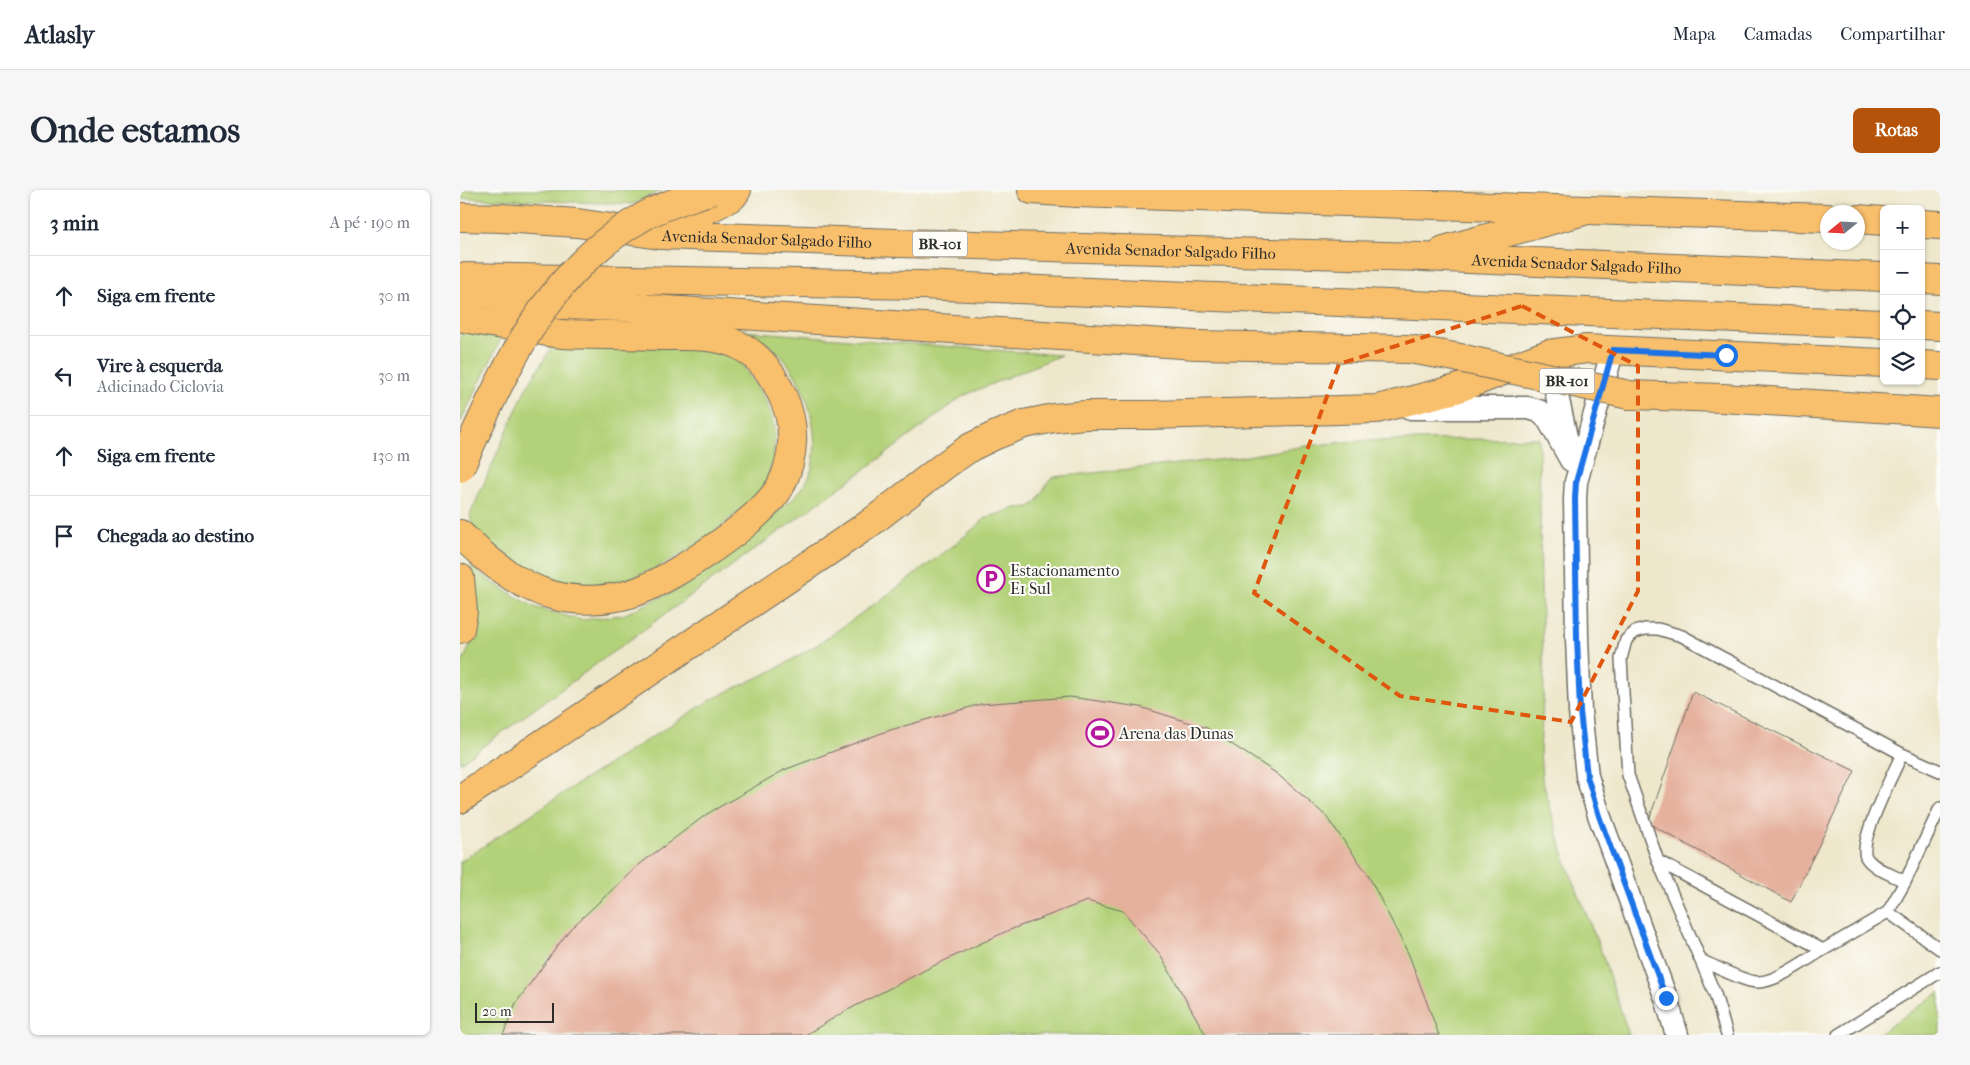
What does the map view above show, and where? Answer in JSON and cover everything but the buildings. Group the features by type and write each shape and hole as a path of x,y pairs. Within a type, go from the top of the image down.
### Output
{"main road":[{"path":"460,468 503,374 535,319 580,265 601,246 642,217 712,190"},
{"path":"660,235 733,196 737,190"},
{"path":"1032,190 1078,193 1379,197 1584,211 1820,218"},
{"path":"1422,257 1584,211"},
{"name":"Avenida Senador Salgado Filho","path":"460,217 577,223 660,235 1422,257 1880,277"},
{"path":"1865,220 1880,221"},
{"path":"1925,224 1940,225"},
{"path":"460,277 920,285 1880,324"},
{"path":"1925,279 1940,280"},
{"name":"BR-101","path":"460,291 488,294 536,304 621,307 1196,345 1409,350 1455,357 1629,395 1722,398 1940,412"},
{"path":"460,317 559,334 688,336 715,338 738,345 758,360 779,388 790,419 792,448 790,462 780,486 770,501 748,522 698,558 634,593 601,599 577,599 553,595 533,588 490,562 460,534"},
{"path":"1925,325 1940,326"},
{"path":"460,799 869,524 958,456 996,434 1024,424 1054,418 1085,415 1377,409 1456,388 1548,354 1587,349 1880,363"},
{"path":"1925,365 1940,366"},
{"path":"460,578 462,612 460,629"}],"street":[{"path":"1613,350 1576,482 1577,638 1580,711 1587,776 1599,816 1666,998 1677,1035"},
{"path":"1548,354 1576,482"},
{"path":"1377,409 1528,408 1539,411 1548,419 1571,460"}],"lane":[{"path":"1726,1035 1715,994 1658,861 1628,775 1621,659 1626,640 1635,632 1644,628 1658,629 1682,636 1902,754 1940,771"},
{"path":"1902,754 1869,828 1864,851 1867,859 1876,866 1905,882"},
{"path":"1702,961 1756,982 1768,980 1784,973 1888,912 1905,882 1940,808"},
{"path":"1658,861 1823,950"},
{"path":"1888,912 1940,948"},
{"path":"1838,1035 1940,972"}],"highlighted area":[{"path":"1522,306 1638,366 1638,591 1571,722 1400,696 1254,593 1339,364"}],"green space":[{"path":"460,190 662,190 633,204 460,198"},
{"path":"460,327 505,331 460,423"},
{"path":"717,329 1061,355 963,396 460,763 460,667 472,642 475,622 475,599 471,566 495,584 534,607 581,620 623,615 681,588 793,499 809,477 814,460 815,441 808,403 800,384 778,353 765,342 749,336"},
{"path":"555,342 719,350 739,361 763,396 773,424 773,457 769,476 764,486 744,508 696,545 671,560 619,581 592,584 565,582 538,574 510,558 475,530 470,515 525,390"},
{"name":"Arena das Dunas","path":"1539,438 1544,683 1540,752 1542,778 1564,857 1602,954 1629,1035 460,1035 460,862 571,788 712,699 776,669 820,643 953,546 986,518 1016,508 1030,507 1037,502 1047,483 1054,477 1235,458 1306,446 1356,441"},
{"path":"1940,992 1940,1035 1877,1035"}],"place":[{"name":"Estacionamento E1 Sul","path":"991,579"},
{"name":"Arena das Dunas","path":"1100,733"}],"route":[{"path":"1666,998 1599,816 1587,776 1580,711 1577,638 1576,482 1613,350 1726,355"}]}
